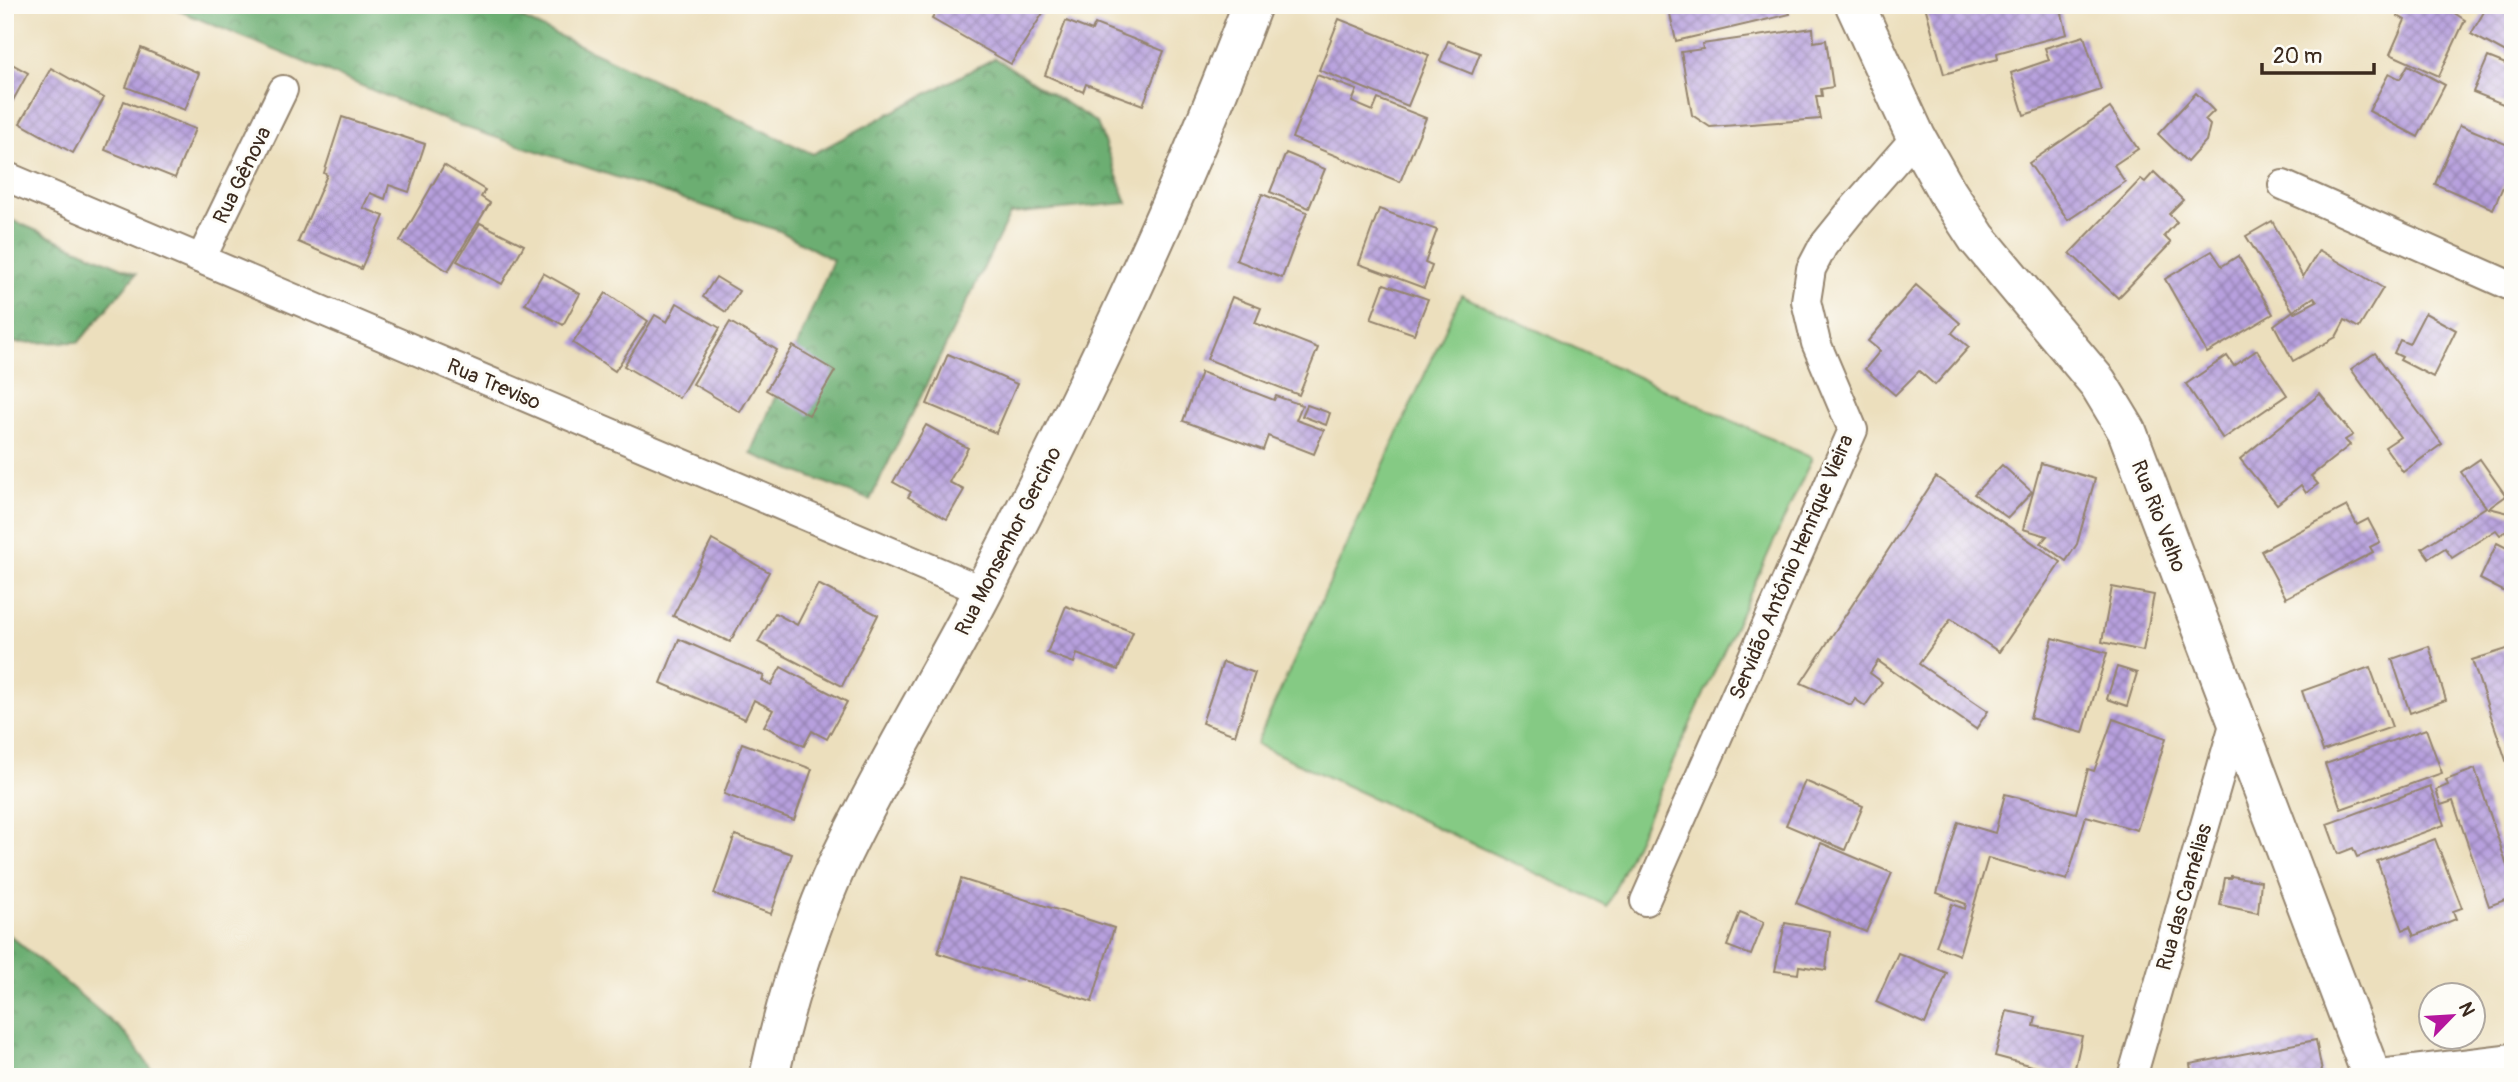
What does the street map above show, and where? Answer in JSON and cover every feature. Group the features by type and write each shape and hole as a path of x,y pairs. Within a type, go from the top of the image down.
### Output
{"street":[{"name":"Rua Rio Velho","path":"1855,5 1916,136 1947,192 1977,238 2098,383 2127,431 2372,1076"},
{"name":"Rua Monsenhor Gercino","path":"769,1077 799,963 837,866 882,775 1033,495 1130,294 1208,119 1249,6"},
{"name":"Rua Gênova","path":"201,260 283,90"},
{"name":"Servidão Antônio Henrique Vieira","path":"1645,901 1853,430 1816,342 1806,301 1811,268 1823,246 1916,136"},
{"name":"Rua Treviso","path":"5,176 983,591"},
{"path":"2283,186 2513,287"},
{"name":"Rua das Camélias","path":"2132,1077 2236,718"},
{"path":"2372,1076 2513,1058"}],"green space":[{"path":"165,5 493,5 813,154 995,58 1097,123 1127,203 1010,214 870,500 751,454 833,260 780,231 452,123"},
{"path":"5,217 136,274 79,342 5,343"},
{"path":"1461,295 1812,458 1607,906 1256,744"},
{"path":"5,931 126,1034 157,1077 5,1077"}],"building":[{"path":"940,5 980,5 989,10 992,5 1048,5 1011,64 932,19"},
{"path":"1668,5 1788,5 1790,14 1676,41"},
{"path":"2060,5 2067,34 1997,53 1998,59 1944,74 1925,6"},
{"path":"2404,5 2442,5 2465,20 2439,76 2390,54 2405,20 2398,16"},
{"path":"2488,5 2513,5 2513,57 2471,34"},
{"path":"1339,19 1429,55 1408,106 1319,70"},
{"path":"1066,21 1092,31 1095,24 1164,51 1143,105 1086,84 1083,92 1045,75"},
{"path":"1813,28 1814,42 1826,40 1833,87 1821,89 1822,96 1816,96 1820,119 1710,127 1692,115 1681,52 1703,49 1702,44"},
{"path":"2084,36 2101,90 2024,115 2011,73 2049,60 2045,48"},
{"path":"1448,41 1480,53 1472,74 1440,61"},
{"path":"141,48 199,73 185,110 126,87"},
{"path":"2488,57 2513,67 2513,108 2473,92"},
{"path":"5,60 28,73 5,115"},
{"path":"2408,65 2445,85 2418,137 2369,111 2389,73 2400,79"},
{"path":"51,68 104,98 73,153 20,123"},
{"path":"1317,75 1357,90 1352,102 1373,111 1378,99 1426,118 1400,182 1292,138"},
{"path":"2196,93 2214,111 2205,120 2210,125 2206,141 2187,162 2158,134"},
{"path":"124,101 195,129 175,178 105,150"},
{"path":"2110,108 2138,149 2114,165 2125,182 2068,220 2029,163"},
{"path":"342,117 425,144 409,192 389,185 385,199 370,193 363,208 384,216 361,269 298,242 327,175 324,173"},
{"path":"2460,125 2513,147 2507,167 2511,169 2493,209 2435,184"},
{"path":"1286,153 1325,169 1309,208 1270,192"},
{"path":"444,165 485,190 481,197 490,203 448,271 400,241"},
{"path":"2154,172 2183,200 2169,214 2177,222 2164,236 2171,243 2118,298 2070,253 2141,179 2145,182"},
{"path":"1262,194 1307,212 1282,278 1236,260"},
{"path":"1379,209 1437,230 1425,263 1432,266 1424,288 1359,264"},
{"path":"2272,221 2303,277 2319,250 2383,288 2359,328 2345,320 2336,337 2293,361 2274,325 2293,311 2246,236","holes":["2314,297 2317,301 2294,313 2293,311"]},
{"path":"480,223 524,245 502,284 457,261"},
{"path":"2212,251 2222,266 2238,256 2273,314 2207,353 2165,279"},
{"path":"543,273 580,294 563,325 525,304"},
{"path":"716,277 739,291 726,312 703,297"},
{"path":"1384,284 1428,299 1414,334 1371,319"},
{"path":"1916,285 1960,323 1952,333 1969,347 1935,385 1919,371 1895,395 1865,369 1880,351 1868,341"},
{"path":"606,293 648,321 615,371 573,343"},
{"path":"1232,297 1261,308 1255,323 1318,348 1299,395 1207,359"},
{"path":"677,303 720,328 679,398 624,366 655,315 667,322"},
{"path":"2425,313 2456,330 2433,377 2400,360 2402,357 2394,353 2400,340 2409,344"},
{"path":"730,322 777,350 740,412 693,384"},
{"path":"793,346 835,371 809,415 766,390"},
{"path":"2257,350 2287,395 2223,439 2186,384 2227,356 2234,366"},
{"path":"2375,353 2442,444 2403,472 2385,447 2400,437 2351,369"},
{"path":"948,354 1017,384 996,433 927,404"},
{"path":"1201,372 1274,400 1276,396 1302,405 1296,420 1324,430 1314,454 1268,436 1263,450 1183,421"},
{"path":"2320,394 2353,435 2345,440 2350,445 2311,476 2318,484 2306,493 2301,485 2277,504 2240,459"},
{"path":"1307,405 1330,413 1326,425 1302,416"},
{"path":"926,425 968,448 949,482 964,490 947,519 908,497 911,492 893,482"},
{"path":"2480,459 2506,496 2489,508 2513,514 2513,527 2500,535 2496,530 2452,558 2445,548 2429,558 2422,548 2486,507 2461,472"},
{"path":"2041,463 2095,479 2077,544 2066,561 2041,543 2047,536 2023,529"},
{"path":"2002,465 2032,492 2008,518 1974,494"},
{"path":"1936,477 2061,562 1999,652 1951,619 1919,664 1988,711 1976,729 1878,661 1870,673 1882,682 1865,706 1855,699 1851,705 1801,683"},
{"path":"2347,506 2357,525 2368,519 2380,542 2370,547 2373,552 2286,598 2261,551"},
{"path":"712,540 769,572 730,642 673,616"},
{"path":"2497,543 2513,551 2513,596 2480,579"},
{"path":"818,584 878,615 842,686 758,642 775,613 797,625"},
{"path":"2112,587 2154,595 2143,651 2102,642"},
{"path":"1066,606 1133,632 1118,670 1077,654 1074,663 1047,653"},
{"path":"2053,638 2107,653 2083,733 2030,718"},
{"path":"679,639 764,676 762,680 771,685 781,667 847,702 827,739 812,731 804,746 764,726 773,710 754,700 745,719 661,683"},
{"path":"2429,646 2446,700 2410,713 2392,659"},
{"path":"2513,647 2513,778 2512,778 2472,660"},
{"path":"1223,662 1255,673 1235,735 1202,723"},
{"path":"2117,667 2137,673 2127,706 2107,699"},
{"path":"2370,667 2392,727 2323,751 2302,691"},
{"path":"2113,719 2166,738 2137,830 2086,816 2067,880 1988,858 1959,955 1936,946 1952,904 1965,909 1966,904 1937,893 1958,822 1995,833 2005,794 2076,813 2088,769 2094,771"},
{"path":"2426,729 2442,773 2341,809 2325,764"},
{"path":"742,743 812,769 794,820 724,794"},
{"path":"2475,769 2513,884 2513,897 2489,906 2453,801 2441,805 2436,790 2448,785 2446,780"},
{"path":"1805,781 1863,806 1845,850 1786,825"},
{"path":"2430,786 2444,825 2357,857 2353,848 2338,854 2327,824"},
{"path":"735,835 792,854 771,914 714,894"},
{"path":"2435,839 2462,908 2453,911 2456,919 2414,936 2410,927 2403,930 2377,861"},
{"path":"1821,843 1892,873 1866,932 1796,903"},
{"path":"2231,876 2261,881 2258,913 2220,905 2225,878"},
{"path":"961,879 1114,928 1092,1002 938,953"},
{"path":"1740,912 1764,922 1751,955 1727,946"},
{"path":"1785,923 1830,931 1826,970 1799,966 1798,974 1775,971"},
{"path":"1898,953 1947,973 1925,1024 1876,1002"},
{"path":"2007,1011 2036,1017 2034,1026 2082,1036 2073,1077 1995,1056"},
{"path":"2316,1040 2323,1077 2192,1077 2190,1064"}]}
